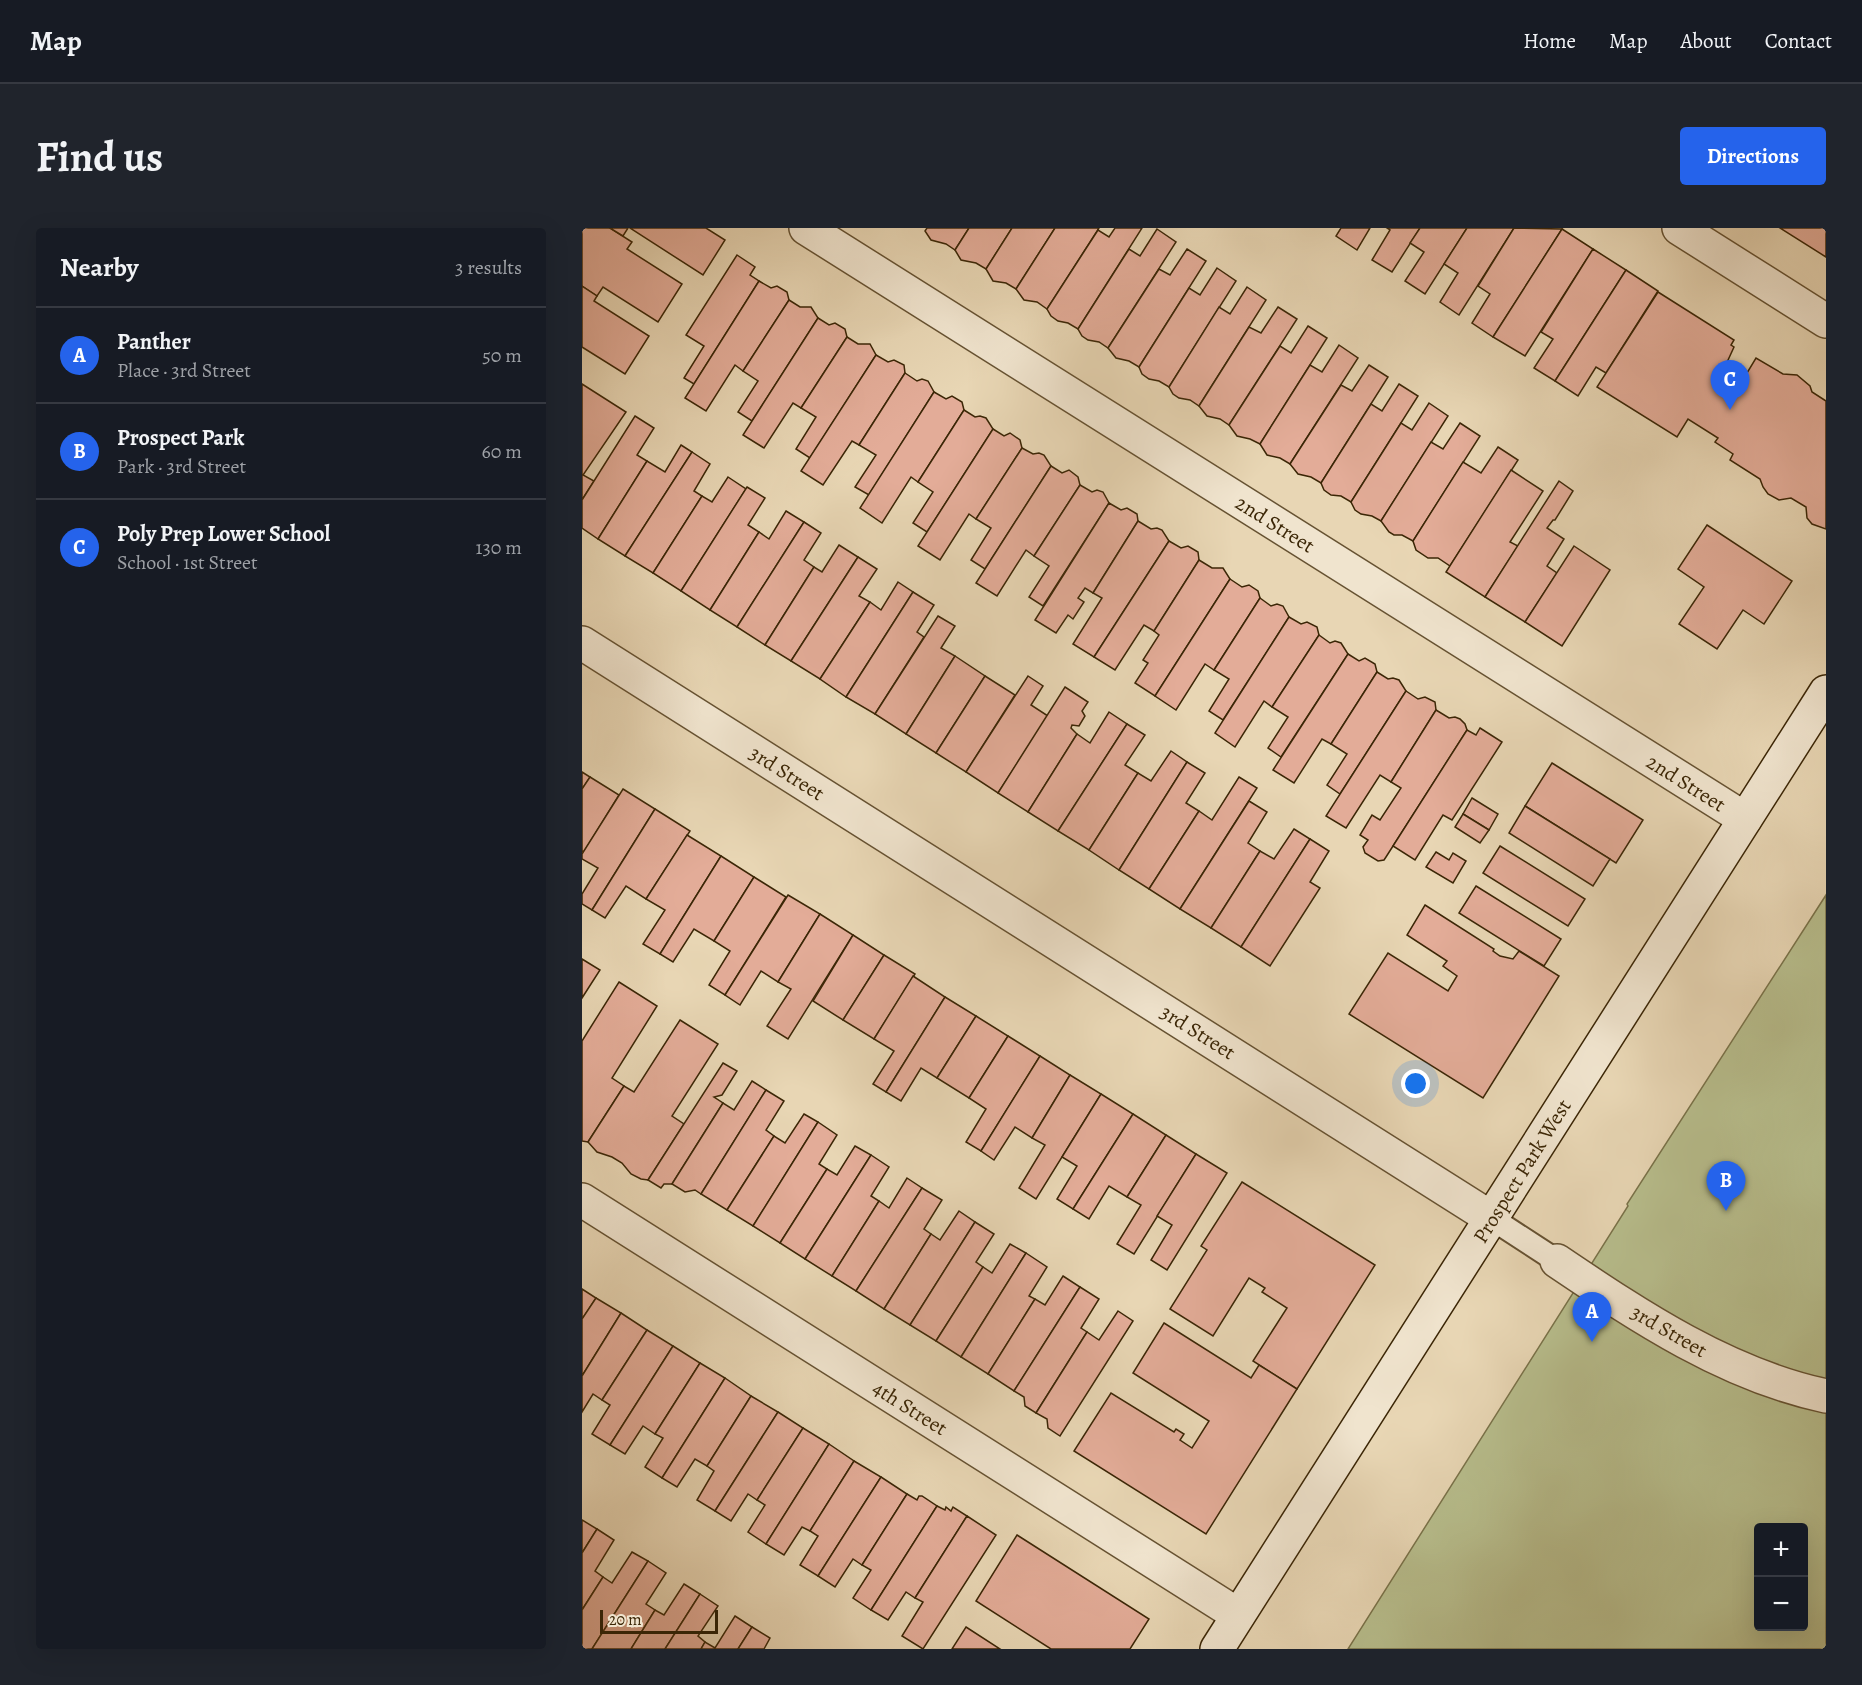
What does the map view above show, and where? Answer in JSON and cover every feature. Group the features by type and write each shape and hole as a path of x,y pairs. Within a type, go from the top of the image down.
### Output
{"street":[{"name":"2nd Street","path":"806,228 1745,819"},
{"path":"1679,228 1826,321"},
{"name":"3rd Street","path":"582,643 1491,1218"},
{"name":"Prospect Park West","path":"1217,1649 1826,692"},
{"name":"4th Street","path":"582,1200 1238,1616"},
{"name":"3rd Street","path":"1557,1261 1653,1324 1716,1357 1795,1390 1826,1396"}],"lane":[{"name":"3rd Street","path":"1491,1218 1557,1261"}],"green space":[{"path":"1826,895 1826,1649 1348,1649 1628,1206 1627,1204"}],"building":[{"path":"582,228 610,228 632,242 627,249 682,284 658,322 603,287 597,296 582,286"},
{"path":"610,228 628,228 623,236"},
{"path":"630,228 706,228 725,240 703,275"},
{"path":"927,228 969,228 955,250 946,244 931,240 925,231"},
{"path":"969,228 1012,228 986,269 976,263 961,260 955,250"},
{"path":"1012,228 1055,228 1016,289 1006,283 993,281 986,269"},
{"path":"1055,228 1099,228 1047,309 1037,302 1024,300 1016,289"},
{"path":"1115,228 1142,228 1078,329 1068,323 1058,321 1047,309 1098,230 1109,237"},
{"path":"1341,228 1370,228 1357,250 1336,236"},
{"path":"1387,228 1420,228 1392,272 1372,260 1390,230"},
{"path":"1420,228 1467,228 1425,294 1405,281 1424,252 1410,243"},
{"path":"1467,228 1514,228 1459,315 1440,302 1458,273 1444,264"},
{"path":"1514,228 1562,229 1493,337 1472,323 1490,294 1478,286"},
{"path":"1780,228 1826,228 1826,257"},
{"path":"1157,229 1176,242 1108,348 1099,342 1088,340 1078,329 1129,249 1140,256"},
{"path":"1562,229 1593,249 1525,356 1493,337"},
{"path":"1187,249 1206,261 1139,367 1129,361 1116,358 1108,348 1159,269 1170,275"},
{"path":"1593,249 1626,270 1555,381 1534,368 1553,339 1541,332"},
{"path":"737,255 755,267 750,275 759,281 694,384 684,378 704,346 686,335"},
{"path":"1217,268 1236,281 1169,387 1159,381 1149,379 1142,374 1139,367 1189,288 1200,295"},
{"path":"1626,270 1658,291 1606,373 1596,367 1578,396 1555,381"},
{"path":"759,281 771,288 777,286 787,292 789,300 743,371 735,365 706,411 685,398"},
{"path":"582,286 597,296 594,301 649,336 625,374 582,347"},
{"path":"1247,287 1266,300 1199,406 1190,400 1179,398 1169,387 1219,307 1230,314"},
{"path":"1658,292 1734,340 1731,345 1734,347 1723,371 1741,383 1756,358 1783,374 1797,375 1810,386 1812,392 1826,401 1826,529 1812,524 1807,518 1806,507 1791,498 1779,500 1768,494 1760,479 1730,460 1733,454 1715,442 1718,438 1688,419 1677,437 1597,387"},
{"path":"789,300 800,307 811,307 818,318 752,421 738,412 758,381 743,371"},
{"path":"1278,307 1297,319 1229,425 1220,419 1207,416 1199,406 1249,327 1261,333"},
{"path":"818,318 829,325 835,323 845,329 847,337 801,408 793,403 764,448 743,435"},
{"path":"1308,326 1327,338 1260,444 1237,436 1229,425 1280,346 1291,353"},
{"path":"847,337 858,344 870,344 876,355 810,458 796,449 816,417 801,408"},
{"path":"1339,345 1358,358 1290,464 1280,458 1267,455 1260,444 1310,365 1322,372"},
{"path":"876,355 888,362 894,360 904,365 905,373 859,445 852,441 823,485 801,471"},
{"path":"1369,365 1388,377 1321,483 1311,477 1298,474 1290,464 1341,385 1352,391"},
{"path":"905,373 917,381 922,379 928,381 934,392 869,495 855,487 876,455 859,445"},
{"path":"582,384 626,412 583,475 594,481 582,500"},
{"path":"1399,384 1418,396 1351,502 1341,496 1331,495 1324,490 1321,483 1371,404 1382,411"},
{"path":"934,392 946,399 952,396 962,402 964,410 918,482 911,477 882,523 860,508"},
{"path":"1429,403 1448,416 1381,521 1361,514 1355,510 1351,502 1401,423 1412,430"},
{"path":"964,410 975,417 986,418 993,429 927,532 913,523 933,492 918,482"},
{"path":"635,416 654,428 637,455 647,461 598,539 582,528 582,500"},
{"path":"1460,423 1480,436 1413,541 1389,532 1381,521 1431,442 1443,449"},
{"path":"993,429 1004,436 1010,433 1020,440 1022,448 976,519 969,514 940,560 918,546"},
{"path":"681,445 692,452 625,556 598,539 647,461 665,472"},
{"path":"1498,447 1518,460 1450,566 1438,558 1428,558 1416,550 1413,541 1463,462 1481,473"},
{"path":"1022,448 1033,454 1044,455 1051,466 985,569 971,560 991,528 976,519"},
{"path":"692,452 710,464 694,491 702,496 653,573 625,556"},
{"path":"1051,466 1062,473 1069,470 1078,477 1080,485 1034,556 1026,550 997,596 976,583"},
{"path":"1511,470 1543,491 1510,542 1518,546 1485,597 1446,572"},
{"path":"728,477 746,489 681,591 653,573 702,496 712,502"},
{"path":"1559,481 1573,491 1555,520 1547,528 1564,539 1547,566 1557,573 1525,622 1485,597"},
{"path":"1080,485 1092,492 1097,490 1103,492 1109,503 1043,606 1029,597 1049,566 1034,556"},
{"path":"747,487 765,498 748,525 759,532 710,610 681,591"},
{"path":"1109,503 1121,510 1127,508 1137,514 1138,521 1093,593 1085,588 1078,598 1084,602 1073,619 1068,615 1056,633 1035,620"},
{"path":"786,511 804,522 737,627 710,610 759,532 769,539"},
{"path":"1138,521 1151,529 1162,530 1169,541 1094,657 1073,644 1102,598 1093,593"},
{"path":"804,522 821,533 804,560 814,567 765,645 737,627"},
{"path":"1707,525 1792,581 1764,624 1743,610 1717,649 1679,624 1704,587 1678,569"},
{"path":"1169,541 1181,548 1188,546 1198,552 1199,560 1154,631 1144,625 1115,670 1094,657"},
{"path":"839,545 858,557 791,661 765,645 814,567 822,572"},
{"path":"1574,546 1610,570 1562,646 1525,622"},
{"path":"858,557 877,569 859,596 870,602 820,679 791,661"},
{"path":"1199,560 1212,568 1223,568 1230,579 1155,696 1135,683 1148,663 1143,660 1159,635 1154,631"},
{"path":"1230,579 1242,587 1249,585 1258,591 1260,598 1214,670 1205,664 1176,710 1155,696"},
{"path":"898,582 913,592 846,697 820,679 870,602 881,610"},
{"path":"913,592 934,605 917,632 924,637 875,714 846,697"},
{"path":"1260,598 1271,606 1277,604 1283,606 1289,617 1223,720 1209,711 1229,679 1214,670"},
{"path":"938,616 955,626 941,648 955,656 906,734 875,714"},
{"path":"1289,617 1301,624 1307,622 1317,627 1319,635 1272,707 1264,701 1235,747 1215,733"},
{"path":"1319,635 1330,643 1335,641 1341,643 1348,654 1281,757 1268,748 1288,717 1272,707"},
{"path":"1348,654 1359,661 1365,658 1375,664 1377,672 1331,744 1322,739 1294,783 1273,770"},
{"path":"955,656 985,676 936,753 906,734"},
{"path":"1377,672 1388,679 1399,680 1406,691 1340,794 1327,785 1347,754 1331,744"},
{"path":"985,676 1015,695 966,772 936,753"},
{"path":"1028,676 1043,686 1031,705 1048,716 998,793 966,772"},
{"path":"1065,687 1088,702 1082,711 1085,716 1079,726 1072,725 1071,728 1077,734 1028,812 998,793"},
{"path":"1406,691 1418,699 1425,697 1435,702 1436,710 1391,782 1380,775 1346,828 1326,816"},
{"path":"1436,710 1449,718 1460,719 1467,730 1384,860 1378,861 1365,853 1363,847 1368,840 1360,835 1372,815 1380,820 1401,788 1391,782"},
{"path":"1109,712 1127,724 1058,831 1028,812 1077,734 1090,743"},
{"path":"1127,724 1145,735 1125,765 1138,773 1089,850 1058,831"},
{"path":"1480,728 1502,742 1452,820 1443,815 1415,860 1393,846 1467,730 1476,735"},
{"path":"1171,751 1187,762 1119,870 1089,850 1138,773 1151,781"},
{"path":"1187,762 1205,773 1186,803 1199,811 1149,889 1119,870"},
{"path":"1552,763 1643,820 1616,863 1525,806"},
{"path":"582,772 590,777 582,789"},
{"path":"590,777 619,795 584,852 582,851 582,789"},
{"path":"1239,777 1257,788 1180,909 1149,889 1199,811 1212,820"},
{"path":"623,789 655,809 592,910 582,904 582,894 598,868 582,859 582,854"},
{"path":"1472,798 1498,814 1489,830 1463,814"},
{"path":"1249,801 1267,812 1248,843 1260,851 1211,928 1180,909"},
{"path":"1525,806 1610,859 1593,886 1509,833"},
{"path":"655,809 690,831 646,899 626,886 605,918 592,910"},
{"path":"1463,814 1489,830 1480,843 1455,827"},
{"path":"1294,829 1310,839 1241,947 1211,928 1260,851 1274,859"},
{"path":"687,835 721,856 660,954 643,944 665,910 646,899"},
{"path":"1310,839 1329,851 1310,882 1320,888 1270,966 1241,947"},
{"path":"1500,846 1585,899 1568,926 1483,873"},
{"path":"1436,852 1449,860 1453,853 1466,861 1453,883 1426,867"},
{"path":"721,856 754,877 714,941 694,929 673,962 660,954"},
{"path":"754,877 786,897 725,995 709,985 730,951 714,941"},
{"path":"1476,886 1561,939 1544,966 1459,913"},
{"path":"788,895 820,914 778,982 761,971 740,1005 725,995"},
{"path":"1425,905 1494,949 1493,951 1500,956 1513,959 1519,951 1559,976 1483,1098 1349,1014 1388,953 1448,991 1457,976 1443,966 1447,961 1407,935"},
{"path":"820,914 853,935 788,1039 767,1026 791,989 778,982"},
{"path":"853,935 884,955 843,1020 813,1001"},
{"path":"884,955 915,974 874,1039 843,1020"},
{"path":"582,959 600,970 582,998"},
{"path":"913,976 945,997 886,1092 873,1084 894,1051 874,1039"},
{"path":"619,982 657,1006 612,1078 624,1086 588,1142 582,1141 582,1041"},
{"path":"945,997 976,1016 937,1078 921,1068 901,1101 886,1092"},
{"path":"976,1016 1008,1036 969,1098 937,1078"},
{"path":"680,1020 718,1044 672,1116 684,1124 648,1180 641,1179 631,1174 622,1163 597,1152 588,1142 624,1086 634,1092"},
{"path":"1008,1036 1040,1056 981,1151 966,1142 986,1109 969,1098"},
{"path":"1040,1056 1070,1075 1032,1138 1015,1127 994,1160 981,1151"},
{"path":"723,1063 737,1071 722,1095 714,1097 723,1103 672,1184 664,1184 661,1188 648,1180"},
{"path":"1070,1075 1101,1094 1036,1199 1019,1188 1045,1145 1032,1138"},
{"path":"752,1081 766,1090 701,1194 695,1190 685,1192 672,1184 723,1103 734,1110"},
{"path":"766,1090 784,1101 766,1130 774,1136 727,1210 701,1194"},
{"path":"1101,1094 1133,1114 1073,1209 1057,1199 1077,1166 1062,1157"},
{"path":"804,1114 818,1122 753,1226 727,1210 774,1136 785,1143"},
{"path":"1133,1114 1166,1135 1127,1197 1109,1186 1089,1219 1073,1209"},
{"path":"818,1122 837,1135 819,1164 827,1169 780,1243 753,1226"},
{"path":"1166,1135 1196,1154 1134,1254 1117,1244 1141,1205 1127,1197"},
{"path":"855,1146 871,1155 805,1259 780,1243 827,1169 837,1175"},
{"path":"1196,1154 1227,1173 1167,1270 1151,1260 1172,1225 1157,1216"},
{"path":"871,1155 889,1167 871,1196 879,1201 832,1276 805,1259"},
{"path":"907,1178 922,1188 856,1291 832,1276 879,1201 889,1208"},
{"path":"1242,1182 1375,1265 1297,1389 1253,1361 1287,1308 1262,1292 1265,1288 1249,1278 1213,1336 1170,1309 1207,1250 1201,1246"},
{"path":"922,1188 942,1200 924,1229 931,1234 884,1309 856,1291"},
{"path":"959,1211 975,1222 910,1325 884,1309 931,1234 940,1240"},
{"path":"975,1222 994,1234 976,1262 983,1267 936,1341 910,1325"},
{"path":"1010,1244 1026,1253 961,1357 936,1341 983,1267 992,1273"},
{"path":"1026,1253 1047,1267 1029,1296 1035,1299 988,1374 961,1357"},
{"path":"1063,1276 1080,1287 1014,1391 988,1374 1035,1299 1045,1305"},
{"path":"1080,1287 1099,1299 1081,1328 1087,1332 1036,1413 1025,1406 1024,1397 1014,1391"},
{"path":"582,1289 596,1298 582,1319"},
{"path":"596,1298 621,1313 582,1376 582,1319"},
{"path":"1118,1311 1133,1321 1060,1436 1048,1428 1047,1419 1036,1413 1087,1332 1099,1340"},
{"path":"621,1313 647,1330 602,1400 593,1394 582,1412 582,1376"},
{"path":"1164,1323 1251,1378 1259,1365 1297,1389 1206,1534 1074,1451 1111,1393 1174,1432 1176,1429 1184,1434 1180,1440 1192,1448 1209,1421 1133,1373"},
{"path":"647,1330 673,1346 610,1445 592,1434 610,1405 602,1400"},
{"path":"673,1346 700,1363 655,1434 643,1426 625,1454 610,1445"},
{"path":"700,1363 725,1378 662,1478 645,1467 663,1438 655,1434"},
{"path":"725,1378 751,1396 707,1466 695,1459 677,1487 662,1478"},
{"path":"751,1396 778,1412 715,1511 697,1500 714,1471 707,1466"},
{"path":"778,1412 803,1428 757,1500 748,1494 731,1521 715,1511"},
{"path":"803,1428 829,1444 766,1544 748,1532 765,1505 757,1500"},
{"path":"829,1444 854,1461 810,1531 802,1527 784,1555 766,1544"},
{"path":"854,1461 881,1477 818,1576 800,1565 818,1536 810,1531"},
{"path":"881,1477 907,1494 862,1565 853,1559 835,1587 818,1576"},
{"path":"907,1494 917,1500 919,1496 922,1496 937,1506 871,1610 853,1598 871,1570 862,1565"},
{"path":"937,1506 945,1510 946,1507 951,1511 953,1507 967,1516 915,1598 906,1592 888,1620 871,1610"},
{"path":"967,1516 996,1535 923,1649 902,1636 923,1602 915,1598"},
{"path":"582,1520 597,1529 582,1553"},
{"path":"597,1529 614,1540 595,1571 603,1577 582,1610 582,1553"},
{"path":"1017,1535 1149,1619 1130,1649 1051,1649 976,1601"},
{"path":"632,1552 648,1561 592,1649 582,1649 582,1610 603,1577 612,1583"},
{"path":"648,1561 666,1573 646,1604 655,1610 631,1649 592,1649"},
{"path":"684,1584 700,1594 665,1649 631,1649 655,1610 664,1615"},
{"path":"700,1594 718,1606 698,1636 705,1642 701,1649 665,1649"},
{"path":"735,1616 752,1627 738,1649 701,1649 705,1642 715,1648"},
{"path":"752,1627 770,1638 764,1649 738,1649"},
{"path":"966,1627 1000,1649 952,1649"}],"place":[{"name":"Poly Prep Lower School","path":"1730,410"},
{"name":"Prospect Park","path":"1726,1211"},
{"name":"Panther","path":"1592,1342"}]}
